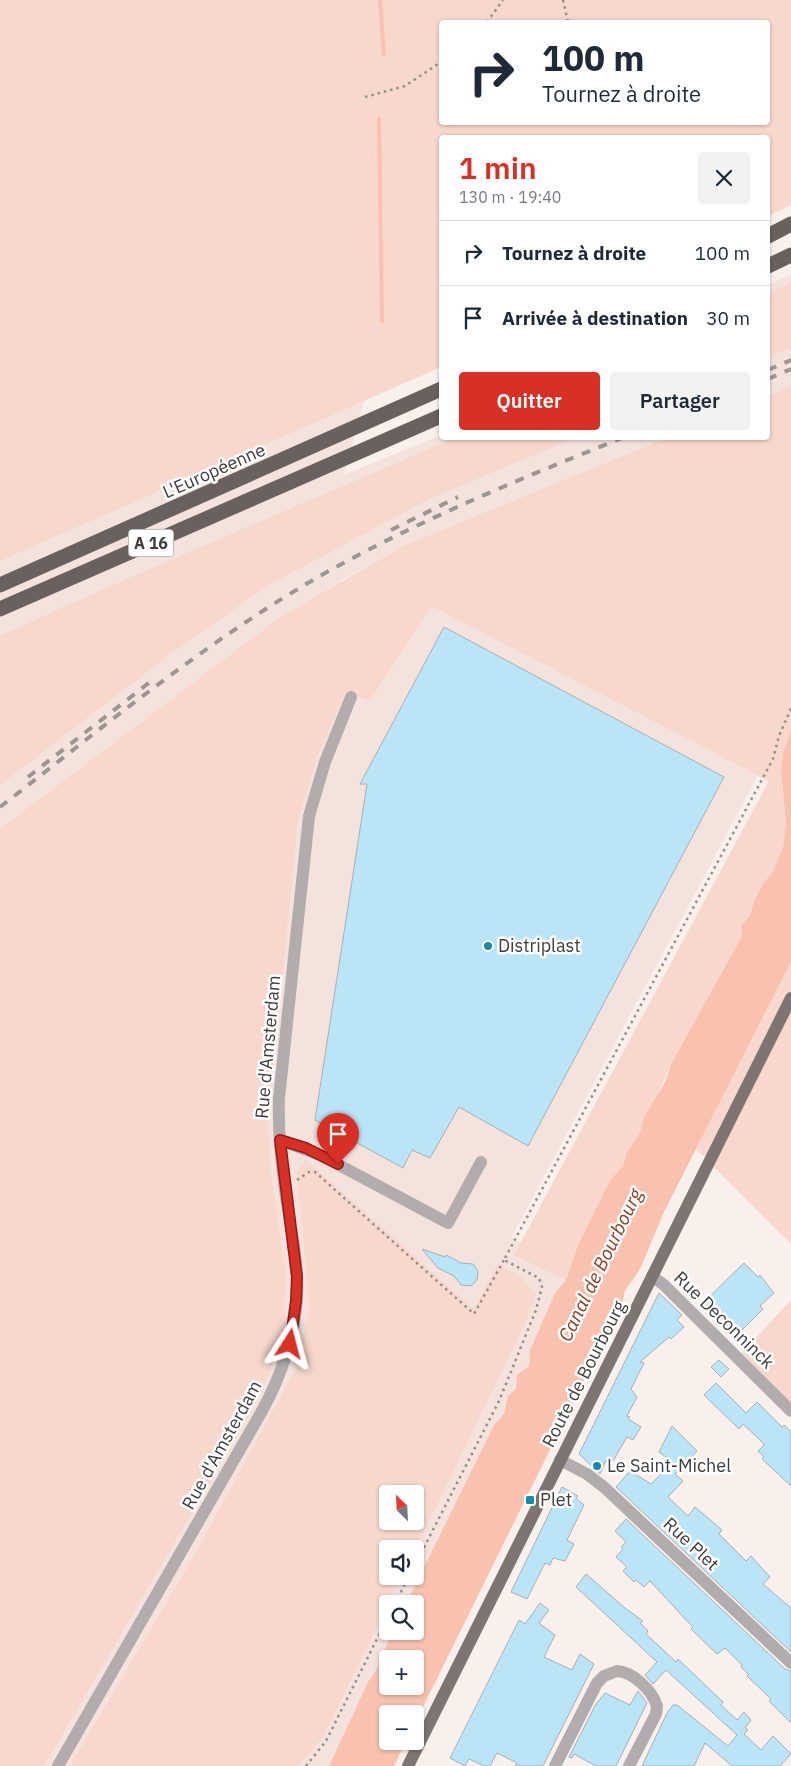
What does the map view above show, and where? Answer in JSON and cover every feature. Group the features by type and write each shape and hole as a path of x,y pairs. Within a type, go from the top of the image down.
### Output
{"highway":[{"path":"770,235 791,224"},
{"path":"770,265 791,255"},
{"name":"L'Européenne","path":"0,585 439,389"},
{"name":"A 16","path":"0,609 439,417"},
{"path":"0,618 302,477"},
{"path":"0,576 168,511"}],"main road":[{"name":"Route de Bourbourg","path":"408,1766 791,998"}],"street":[{"name":"Rue d'Amsterdam","path":"58,1766 262,1411 284,1366 292,1333 297,1289 296,1263 280,1140 279,1098 308,816 325,762 351,697"},
{"path":"280,1140 318,1153 448,1223 481,1162"},
{"name":"Rue Deconninck","path":"652,1276 664,1285 791,1411"},
{"name":"Rue Plet","path":"560,1460 592,1478 624,1505 791,1662"},
{"path":"556,1766 595,1687 604,1676 617,1671 630,1674 654,1699 657,1706 657,1712 629,1766"}],"path":[{"path":"488,20 503,0"},
{"path":"563,0 568,20"},
{"path":"364,97 406,86 439,63"},
{"path":"285,1188 308,1172 315,1172 474,1314 772,759 791,708"},
{"path":"424,1547 499,1400 536,1310 542,1287 539,1278 504,1260"},
{"path":"306,1766 326,1741 379,1635"}],"shaded area":[{"path":"0,0 791,0 791,205 770,215 770,135 439,135 439,368 0,561"},
{"path":"791,274 791,386 770,395 770,284"},
{"path":"791,283 791,348 770,356 770,293"},
{"path":"791,386 791,730 783,753 781,769 786,823 783,848 773,871 754,901 750,916 741,930 742,936 671,1064 641,1131 627,1152 623,1166 610,1180 578,1245 566,1280 514,1255 769,781 431,606 370,701 346,691 318,755 298,819 268,1127 271,1176 286,1273 283,1329 270,1371 249,1415 44,1766 0,1766 0,829 281,617 403,546 661,440 770,440 770,395"},
{"path":"364,400 344,475 439,436 439,440 661,440 403,546 339,582 370,701 431,606 758,775 511,1238 570,1266 566,1280 555,1293 530,1350 529,1366 517,1375 516,1389 509,1396 504,1414 494,1425 424,1567 424,1540 379,1540 379,1585 415,1585 410,1595 379,1595 379,1640 389,1640 384,1650 379,1650 379,1666 368,1682 329,1766 0,1766 0,561"},
{"path":"449,440 570,440 429,499 267,586 169,655 0,785 0,636 170,560"},
{"path":"791,962 791,1244 696,1149"},
{"path":"306,1160 474,1309 498,1264 520,1276 536,1294 525,1324 420,1540 379,1540 379,1585 398,1585 393,1595 379,1595 379,1623 323,1737 298,1766 70,1766 197,1551 296,1368 310,1307 297,1173"},
{"path":"791,1300 791,1403 742,1353"}],"water":[{"name":"Canal de Bourbourg","path":"791,730 791,962 664,1212 640,1269 625,1291 622,1304 424,1705 379,1705 379,1750 402,1750 394,1766 329,1766 368,1682 379,1666 379,1695 424,1695 424,1650 384,1650 389,1640 424,1640 424,1595 410,1595 415,1585 424,1585 424,1567 494,1425 504,1414 508,1396 516,1389 517,1375 529,1366 530,1350 555,1293 566,1280 578,1245 610,1180 623,1166 627,1152 641,1131 644,1117 665,1082 671,1064 742,936 741,926 750,916 754,901 773,871 783,848 786,823 781,769 783,753"}],"building":[{"name":"Distriplast","path":"444,627 724,777 528,1146 459,1107 430,1158 412,1150 403,1168 315,1120 367,784 360,784"},
{"path":"422,1249 445,1257 446,1255 461,1263 473,1264 478,1271 477,1280 471,1286 461,1285 454,1276 438,1268"},
{"path":"744,1263 758,1277 760,1275 774,1293 760,1306 763,1309 736,1336 703,1303"},
{"path":"659,1293 682,1315 677,1320 684,1327 671,1339 669,1337 640,1362 644,1363 631,1389 637,1397 627,1416 630,1417 628,1419 641,1427 633,1440 627,1437 613,1461 607,1458 600,1474 579,1454"},
{"path":"719,1360 729,1369 721,1377 711,1367"},
{"path":"716,1383 746,1413 757,1402 782,1427 784,1425 791,1432 791,1486 762,1459 764,1457 758,1451 764,1445 763,1443 743,1424 739,1429 704,1395"},
{"path":"672,1426 697,1451 675,1474 683,1481 668,1497 688,1516 695,1507 722,1530 719,1534 746,1561 751,1556 770,1577 763,1584 791,1608 791,1652 616,1487 630,1471 651,1484 673,1462 659,1452"},
{"path":"562,1487 578,1496 576,1498 584,1505 567,1540 574,1544 565,1561 553,1558 550,1565 545,1563 527,1599 511,1592"},
{"path":"626,1519 785,1669 791,1671 791,1723 769,1701 771,1699 747,1676 749,1675 741,1667 742,1665 725,1648 717,1654 691,1629 693,1627 650,1581 644,1587 636,1580 634,1582 623,1571 627,1567 616,1557 626,1542 615,1531"},
{"path":"586,1574 643,1621 640,1623 648,1631 646,1634 676,1662 678,1659 723,1702 721,1705 737,1720 744,1712 751,1720 745,1728 748,1730 744,1734 761,1750 773,1736 791,1754 780,1766 732,1766 705,1743 694,1766 642,1766 667,1713 673,1705 677,1705 728,1746 737,1735 666,1670 653,1684 645,1675 657,1662 576,1587"},
{"path":"540,1603 549,1610 539,1623 555,1635 544,1657 572,1670 580,1654 594,1664 543,1766 515,1766 517,1763 497,1753 490,1766 484,1766 469,1759 465,1766 450,1758 519,1620 525,1624"},
{"path":"638,1691 647,1703 616,1766 596,1766 574,1754 572,1758 569,1757 596,1704 605,1693 630,1705"}],"waterway":[{"path":"380,0 384,55"},
{"path":"379,119 382,321"}],"railway":[{"path":"770,369 791,360"},
{"path":"770,378 791,369"},
{"path":"0,807 119,714 200,654 241,625 327,572 436,517 617,440"},
{"path":"391,530 458,497"},
{"path":"28,777 150,682"}],"place":[{"name":"Distriplast","path":"488,946"},
{"name":"Le Saint-Michel","path":"597,1466"},
{"name":"Plet","path":"530,1500"}],"route":[{"path":"290,1344 297,1277 280,1140 306,1148 338,1164"}]}
